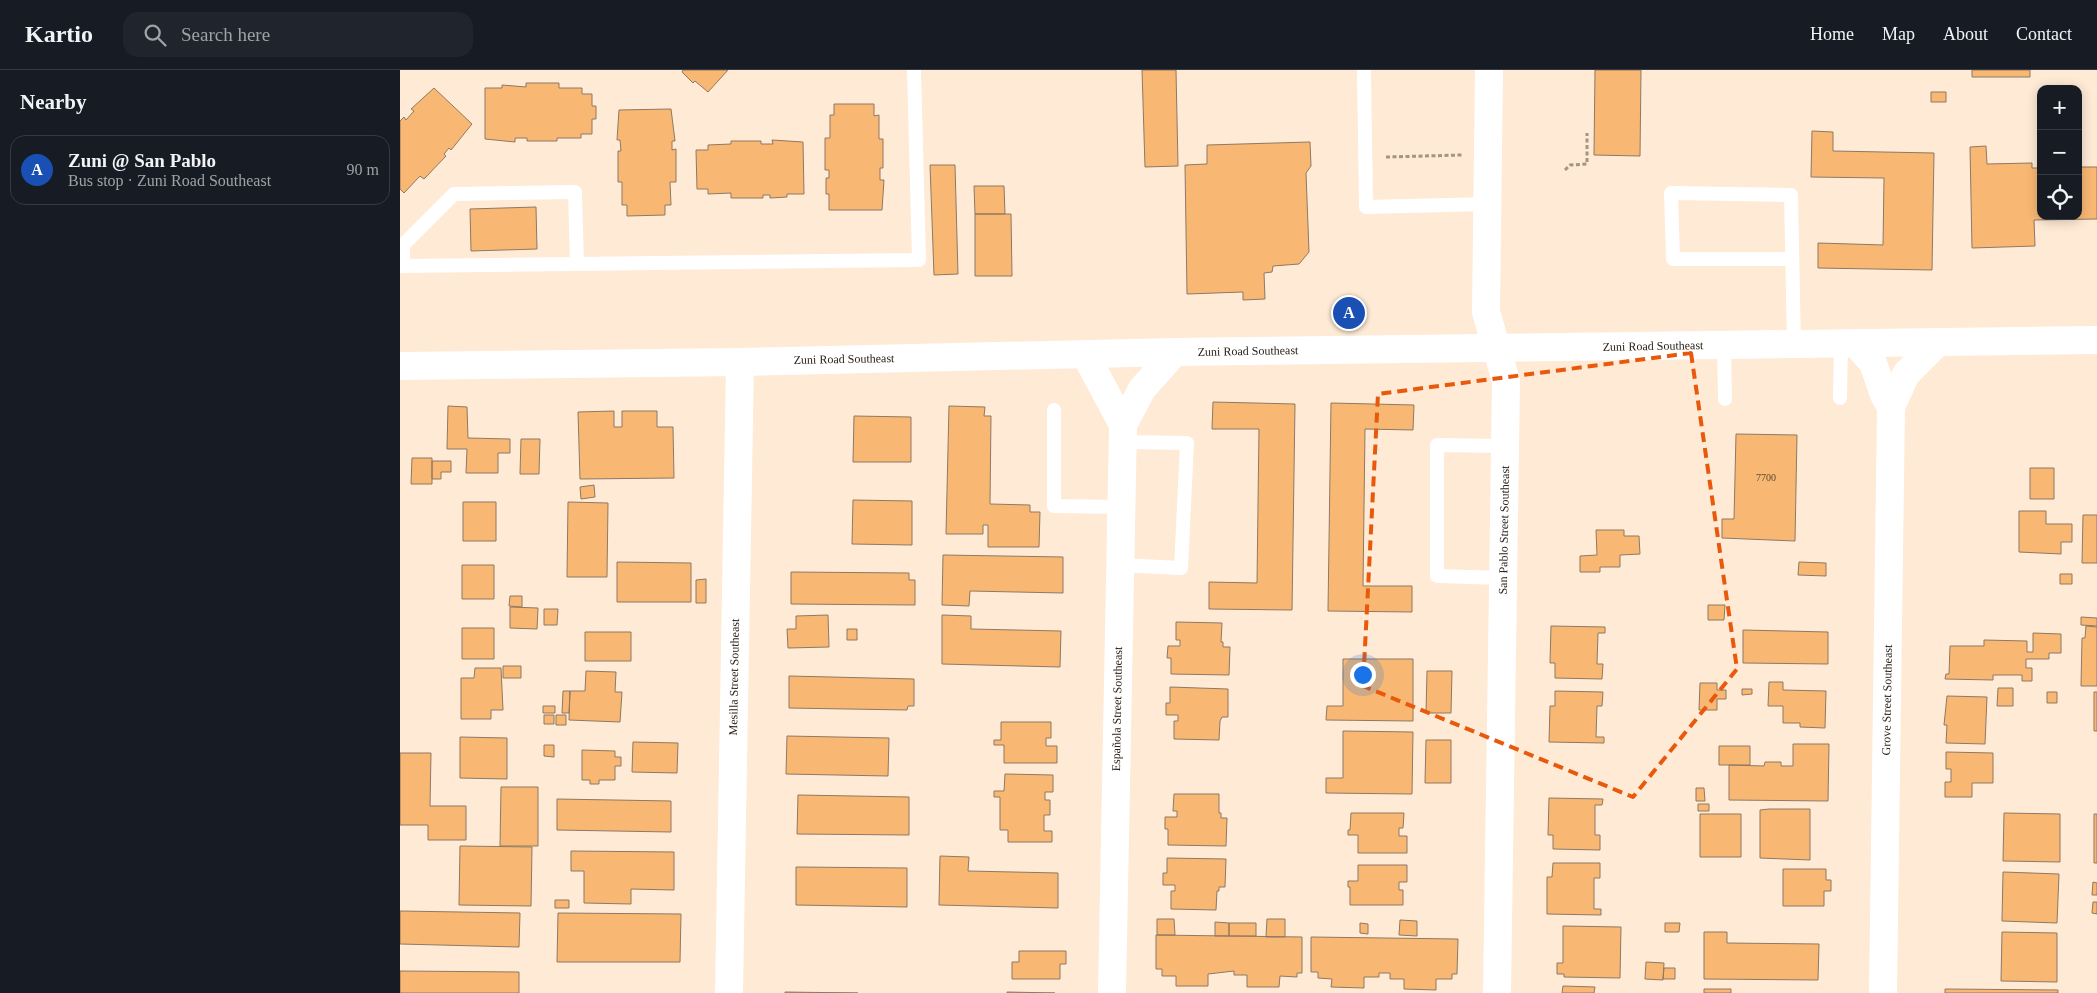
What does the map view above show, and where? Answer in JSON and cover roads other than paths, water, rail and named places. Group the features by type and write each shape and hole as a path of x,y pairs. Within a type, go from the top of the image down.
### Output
{"street":[{"name":"San Pablo Street Southeast","path":"1490,70 1486,312 1506,381 1497,993"},
{"name":"Zuni Road Southeast","path":"403,368 1175,352 2097,340"},
{"name":"Grove Street Southeast","path":"1883,993 1891,407 1906,374 1938,342"},
{"name":"Grove Street Southeast","path":"1848,343 1873,363 1884,395 1891,407"},
{"name":"Española Street Southeast","path":"1112,993 1123,433 1142,389 1175,352"},
{"name":"Española Street Southeast","path":"1085,354 1101,380 1123,433"},
{"name":"Mesilla Street Southeast","path":"729,993 740,362"}],"lane":[{"path":"577,264 575,192 454,194 403,246 401,266 577,264 919,260 914,70"},
{"path":"1364,70 1366,206 1488,204"},
{"path":"1792,259 1673,259 1671,193 1790,195 1792,259 1794,344"},
{"path":"1840,398 1848,343"},
{"path":"1724,345 1726,398"},
{"path":"1054,410 1054,506 1121,507"},
{"path":"1120,565 1181,568 1187,443 1123,433"},
{"path":"1503,578 1437,576 1437,455 1438,445 1505,446"}],"place":[{"name":"Zuni @ San Pablo","path":"1349,313"}]}
